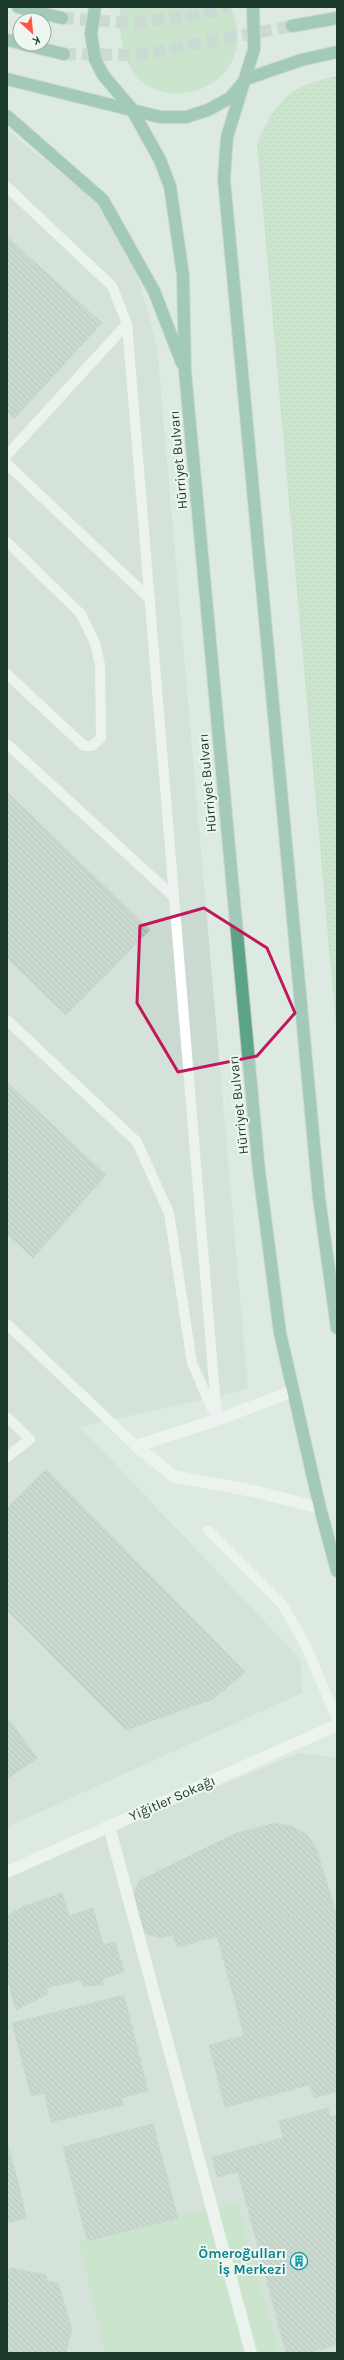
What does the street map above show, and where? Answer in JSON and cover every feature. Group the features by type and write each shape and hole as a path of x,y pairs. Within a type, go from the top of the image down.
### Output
{"main road":[{"path":"18,7 62,18"},
{"name":"Hürriyet Bulvarı","path":"95,7 91,34 95,59 103,75 131,108 160,160 170,186 183,275 185,371 259,1171 280,1333 320,1508 337,1571"},
{"path":"253,7 254,49 227,137 224,179 319,1198 337,1328"},
{"path":"292,26 337,18"},
{"path":"52,51 64,54"},
{"path":"7,78 131,108 160,117 186,117 208,110 230,98 246,79 301,60 337,52"},
{"path":"7,116 103,200 154,291 185,371"}],"street":[{"path":"136,1446 217,1420 293,1391"},
{"path":"136,1446 173,1476 258,1492 320,1508"},
{"name":"Yiğitler Sokağı","path":"7,1872 337,1725"},
{"path":"109,1826 251,2353"}],"lane":[{"path":"7,187 112,286 127,324 217,1420"},
{"path":"7,456 127,324"},
{"path":"7,464 150,599"},
{"path":"7,542 81,614 94,643 100,665 101,738 92,746 84,746 7,674"},
{"path":"7,744 174,897"},
{"path":"7,1020 137,1142 169,1213 192,1362 217,1420"},
{"path":"7,1324 136,1446"},
{"path":"7,1417 30,1439 7,1457"},
{"path":"208,1530 282,1604 304,1642 337,1719"}],"highlighted area":[{"path":"204,908 267,948 295,1013 257,1056 178,1072 137,1003 140,926"}],"shaded area":[{"path":"7,130 100,205 123,236 138,277 157,346 248,1389 80,1427 300,1659 302,1693 7,1827"},
{"path":"299,1753 337,1758 337,2353 280,2353 237,2202 78,2241 105,2353 7,2353 7,1873"}],"green space":[{"path":"121,7 231,7 237,38 231,62 216,80 195,91 172,93 150,87 132,70 122,43 119,21"},
{"path":"337,76 337,1037 257,144 270,116 286,97 307,84"},
{"path":"237,2202 280,2353 105,2353 78,2241"}],"building":[{"path":"7,237 102,323 14,419 7,412"},
{"path":"7,792 150,930 66,1015 7,958"},
{"path":"7,1082 106,1175 33,1258 7,1234"},
{"path":"46,1469 245,1672 213,1699 126,1730 7,1610 7,1508"},
{"path":"7,1717 37,1758 7,1779"},
{"path":"276,1823 291,1826 306,1834 315,1845 334,1905 177,1947 173,1935 161,1938 145,1933 137,1914 133,1896 139,1881 236,1833"},
{"path":"62,1893 69,1916 93,1908 103,1945 115,1942 124,1972 102,1979 103,1985 83,1986 81,1980 46,1988 48,1994 16,2010 7,1979 7,1916 22,1907"},
{"path":"334,1905 337,1916 337,2011 244,2035 217,1936"},
{"path":"124,1995 148,2091 121,2098 123,2105 51,2122 44,2093 31,2096 12,2023"},
{"path":"337,2011 337,2092 314,2098 310,2085 225,2107 209,2045"},
{"name":"Ömeroğulları İş Merkezi","path":"328,2108 330,2117 337,2115 337,2345 307,2353 286,2353 238,2172 217,2177 212,2157 283,2138 279,2121"},
{"path":"153,2124 178,2218 87,2241 63,2147"},
{"path":"7,2142 21,2194 7,2198"},
{"path":"21,2194 26,2218 7,2223 7,2198"},
{"path":"10,2268 46,2275 47,2281 58,2283 72,2329 66,2353 7,2353 7,2276"}],"tunnel":[{"path":"62,18 133,23 204,14 228,7"},
{"path":"64,54 137,55 292,26"}],"place":[{"name":"Ömeroğulları İş Merkezi","path":"299,2261"}]}
